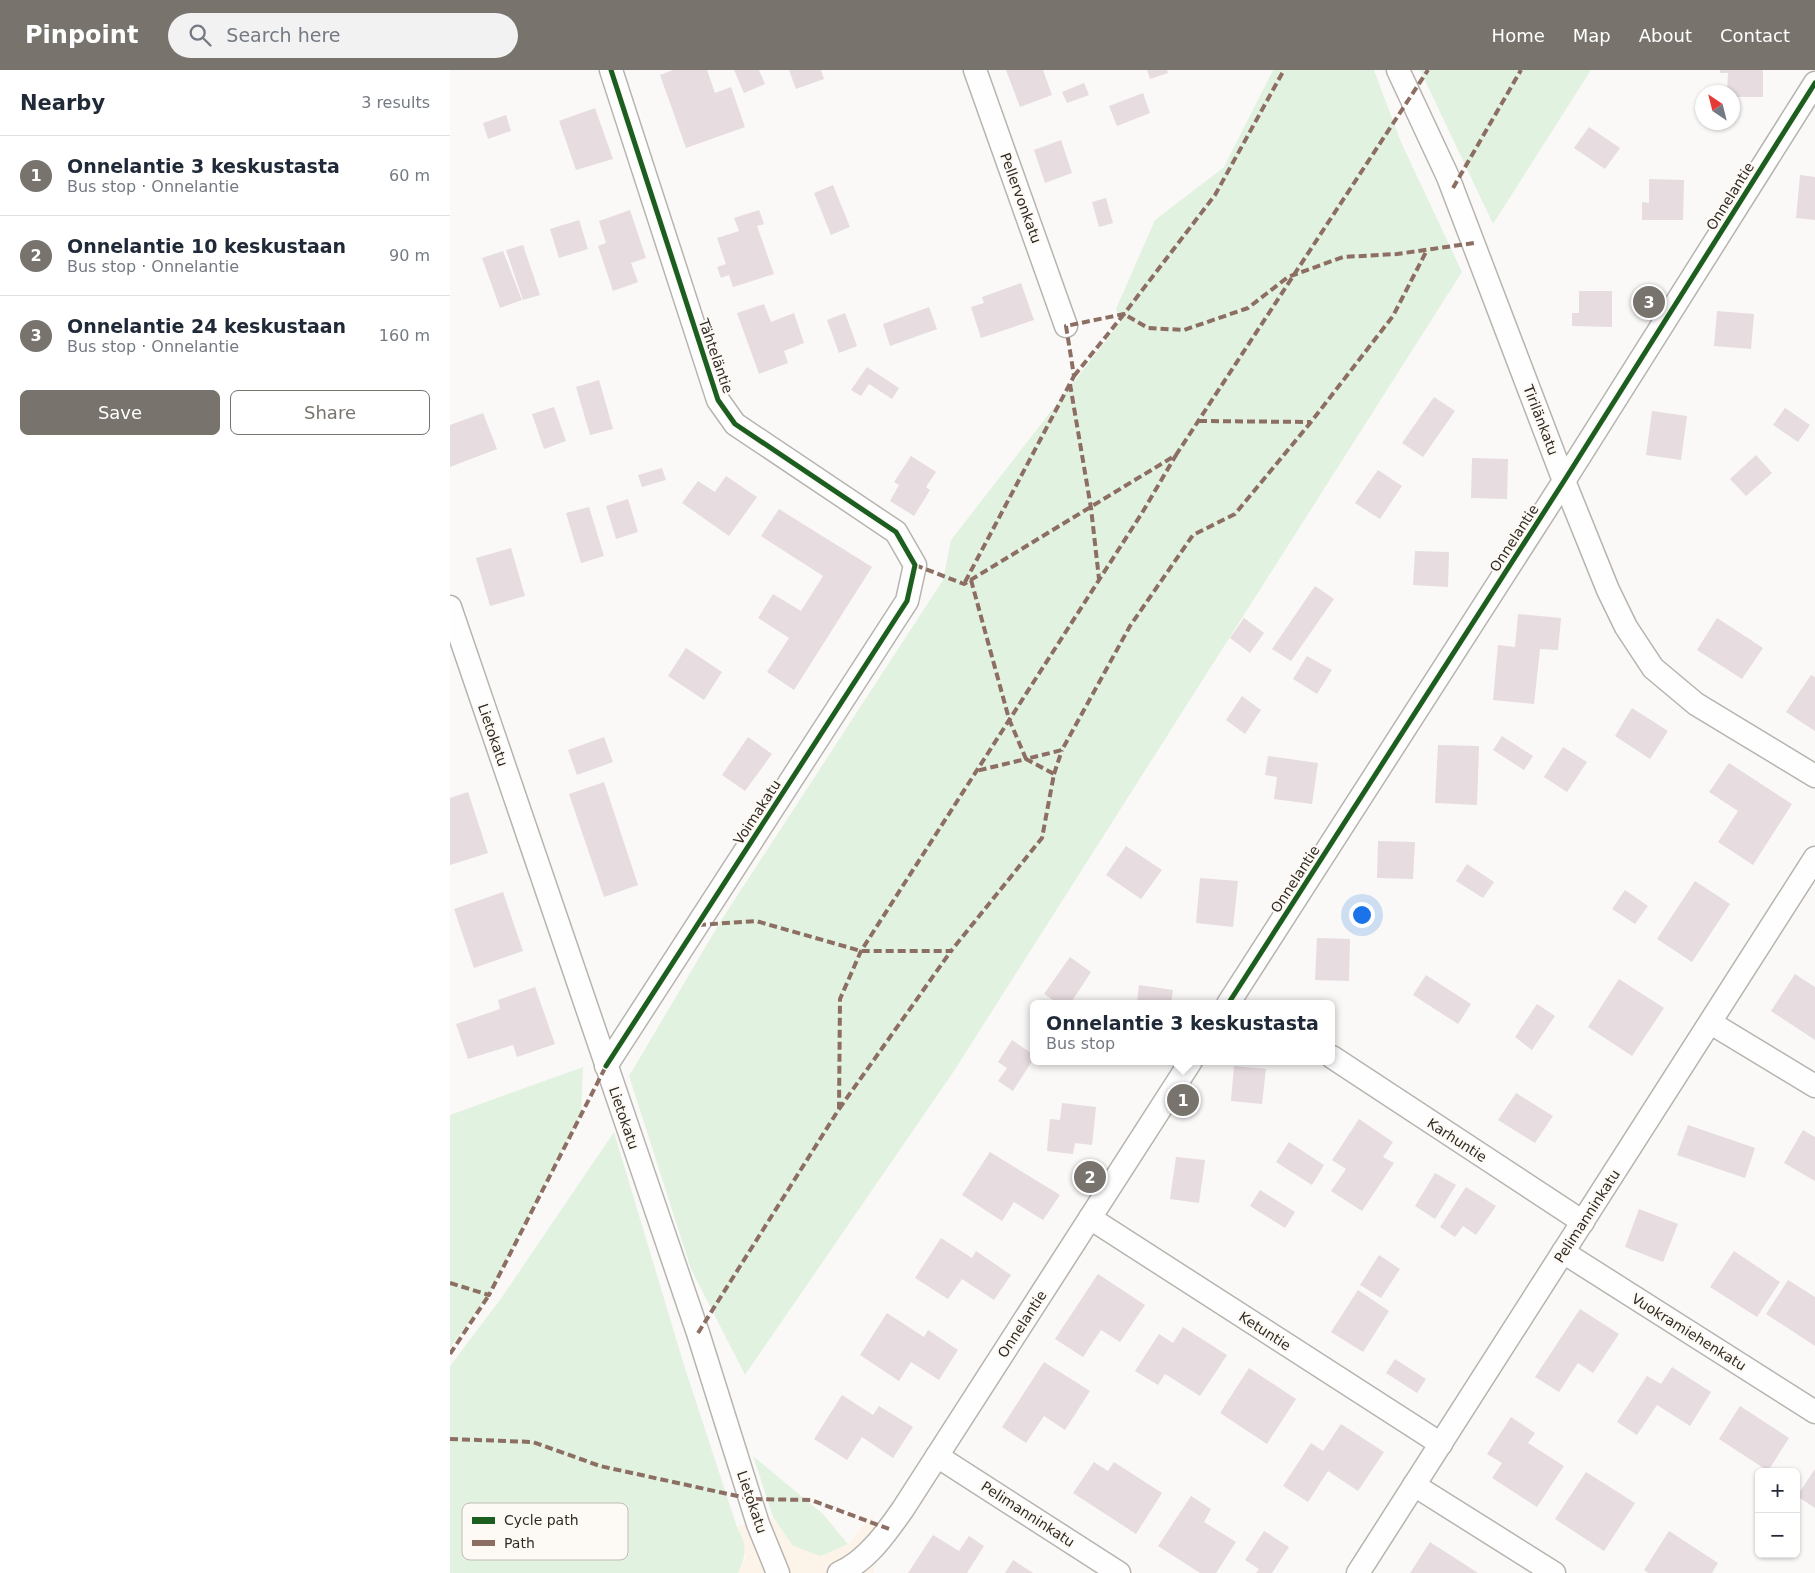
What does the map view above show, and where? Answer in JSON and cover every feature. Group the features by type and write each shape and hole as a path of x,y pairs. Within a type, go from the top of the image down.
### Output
{"street":[{"name":"Tähteläntie","path":"611,70 718,400 735,424 896,532 916,566"},
{"name":"Pellervonkatu","path":"975,70 1066,326"},
{"name":"Tirilänkatu","path":"1398,70 1448,177 1564,481 1608,590 1626,626 1653,668 1696,704 1815,776"},
{"name":"Onnelantie","path":"1238,1000 1815,83"},
{"name":"Voimakatu","path":"606,1066 907,601 916,566"},
{"name":"Lietokatu","path":"450,607 455,638 606,1066 698,1333 758,1524 778,1573"},
{"name":"Pelimanninkatu","path":"1358,1573 1815,858"},
{"path":"1711,1023 1815,1086"},
{"name":"Karhuntie","path":"1335,1059 1583,1222"},
{"name":"Onnelantie","path":"839,1573 847,1570 882,1538 937,1456 1188,1065"},
{"name":"Ketuntie","path":"1090,1218 1441,1444"},
{"name":"Vuokramiehenkatu","path":"1563,1252 1815,1412"},
{"name":"Pelimanninkatu","path":"937,1456 1119,1573"},
{"path":"1414,1485 1554,1573"}],"shaded area":[{"path":"873,1514 874,1573 738,1573 746,1557 737,1527 773,1517 793,1546 822,1556 848,1544"}],"green space":[{"path":"1273,70 1374,70 1401,142 1462,272 954,1071 745,1375 691,1269 629,1076 722,919 943,580 951,540 1121,321 1116,309 1155,220 1224,167"},
{"path":"1420,70 1591,70 1493,224"},
{"path":"583,1067 581,1114 489,1295 450,1348 450,1115"},
{"path":"614,1132 684,1365 737,1527 743,1540 745,1550 738,1573 450,1573 450,1366 502,1297"},
{"path":"753,1456 823,1514 848,1544 821,1556 793,1546 773,1517"}],"building":[{"path":"673,70 707,70 715,93 731,87 745,127 686,148 660,75"},
{"path":"734,70 759,70 765,84 744,93"},
{"path":"789,70 821,70 824,79 796,89"},
{"path":"1006,70 1043,70 1052,95 1020,107"},
{"path":"1147,70 1167,70 1168,73 1150,79"},
{"path":"1720,70 1763,70 1763,97 1740,97 1740,85 1727,85 1728,73 1720,73"},
{"path":"1084,83 1089,95 1067,103 1062,92"},
{"path":"1143,93 1150,113 1117,126 1109,106"},
{"path":"595,108 613,159 576,170 559,121"},
{"path":"506,115 511,131 488,139 483,123"},
{"path":"1589,127 1620,148 1605,169 1574,148"},
{"path":"1061,140 1072,173 1045,183 1034,150"},
{"path":"1800,175 1815,177 1815,220 1796,218"},
{"path":"1649,179 1684,180 1683,220 1642,220 1642,202 1649,203"},
{"path":"833,185 850,227 831,235 814,193"},
{"path":"1106,198 1113,223 1099,227 1092,202"},
{"path":"630,210 646,258 631,263 638,282 613,291 598,246 606,243 599,221"},
{"path":"759,210 764,224 757,226 774,274 733,287 729,275 721,278 717,267 726,264 717,238 739,231 734,218"},
{"path":"579,220 588,249 559,258 550,229"},
{"path":"523,245 540,295 523,300 506,250"},
{"path":"503,251 522,300 500,308 482,258"},
{"path":"1021,283 1034,320 981,338 971,307 984,303 982,297"},
{"path":"1579,291 1612,291 1612,327 1572,326 1572,313 1579,313"},
{"path":"764,304 771,322 794,313 804,343 784,351 788,363 759,374 737,313"},
{"path":"929,307 937,329 890,346 883,324"},
{"path":"1717,311 1754,314 1751,349 1714,346"},
{"path":"845,313 857,346 839,353 827,320"},
{"path":"867,367 899,388 892,399 869,384 861,396 851,390"},
{"path":"599,380 613,429 590,435 576,387"},
{"path":"1434,397 1455,411 1423,457 1402,443"},
{"path":"554,407 566,441 544,449 532,414"},
{"path":"1785,408 1810,425 1798,442 1773,425"},
{"path":"1652,411 1687,416 1681,460 1646,455"},
{"path":"483,413 497,449 450,467 450,425"},
{"path":"1756,455 1772,473 1746,496 1730,479"},
{"path":"911,456 936,472 926,487 930,490 914,516 890,501 899,485 894,482"},
{"path":"1472,458 1508,459 1507,499 1471,498"},
{"path":"662,468 666,480 642,487 638,475"},
{"path":"1378,470 1402,486 1380,519 1355,503"},
{"path":"726,476 757,497 729,536 682,503 698,481 715,492"},
{"path":"628,499 638,532 616,539 606,506"},
{"path":"589,507 604,556 581,563 566,513"},
{"path":"779,509 872,567 794,690 767,672 789,638 758,618 773,594 801,611 823,576 761,536"},
{"path":"511,548 525,596 490,606 476,558"},
{"path":"1415,551 1449,552 1448,587 1413,585"},
{"path":"1315,586 1334,599 1291,661 1272,649"},
{"path":"1518,614 1561,618 1558,650 1540,649 1534,704 1493,700 1498,645 1515,647"},
{"path":"1244,618 1264,633 1250,653 1230,638"},
{"path":"1717,618 1763,648 1742,679 1697,650"},
{"path":"686,648 722,672 704,700 668,676"},
{"path":"1307,656 1332,670 1317,694 1293,679"},
{"path":"1811,675 1815,677 1815,731 1786,712"},
{"path":"1242,696 1261,710 1245,734 1226,720"},
{"path":"1632,708 1668,731 1650,759 1615,736"},
{"path":"1502,736 1533,756 1524,770 1493,750"},
{"path":"604,737 613,762 577,775 568,750"},
{"path":"748,737 772,754 745,791 722,775"},
{"path":"1438,745 1479,746 1477,805 1435,803"},
{"path":"1563,747 1587,762 1567,792 1544,777"},
{"path":"1268,756 1318,763 1312,804 1274,799 1277,777 1265,775"},
{"path":"1729,763 1792,804 1753,865 1718,842 1738,811 1709,792"},
{"path":"604,782 638,885 604,897 569,794"},
{"path":"468,792 488,853 450,865 450,798"},
{"path":"1378,841 1415,842 1413,879 1377,878"},
{"path":"1126,846 1162,870 1141,899 1106,875"},
{"path":"1467,864 1494,882 1483,898 1456,881"},
{"path":"1200,878 1238,881 1233,927 1196,923"},
{"path":"1695,881 1730,904 1692,962 1657,939"},
{"path":"1625,890 1648,906 1635,924 1612,909"},
{"path":"503,892 523,951 474,968 454,909"},
{"path":"1317,938 1350,939 1349,981 1315,980"},
{"path":"1070,957 1091,972 1073,1000 1053,1000 1044,994"},
{"path":"1795,974 1815,987 1815,1040 1771,1011"},
{"path":"1426,975 1471,1004 1458,1024 1413,995"},
{"path":"1619,979 1664,1008 1632,1056 1588,1027"},
{"path":"1139,985 1173,990 1172,1000 1137,1000"},
{"path":"535,987 555,1044 517,1057 513,1045 468,1059 456,1024 500,1009 498,1000"},
{"path":"1537,1004 1555,1016 1532,1050 1515,1037"},
{"path":"1012,1040 1030,1052 1030,1064 1013,1091 998,1081 1007,1068 998,1062"},
{"path":"1234,1066 1266,1069 1262,1104 1231,1101"},
{"path":"1516,1093 1553,1116 1535,1143 1498,1120"},
{"path":"1062,1103 1096,1107 1092,1145 1075,1143 1073,1154 1047,1151 1050,1119 1060,1120"},
{"path":"1359,1119 1393,1142 1383,1157 1394,1163 1362,1211 1331,1191 1346,1169 1332,1160"},
{"path":"1688,1125 1755,1148 1745,1178 1677,1155"},
{"path":"1803,1130 1815,1137 1815,1181 1784,1163"},
{"path":"1289,1142 1324,1165 1312,1185 1276,1162"},
{"path":"990,1152 1060,1195 1043,1220 1014,1202 1002,1221 962,1195"},
{"path":"1176,1157 1205,1160 1199,1203 1170,1199"},
{"path":"1435,1173 1456,1185 1435,1219 1415,1206"},
{"path":"1466,1187 1496,1206 1476,1235 1463,1226 1455,1237 1440,1227"},
{"path":"1260,1190 1295,1212 1285,1228 1250,1206"},
{"path":"1639,1209 1678,1224 1663,1262 1625,1247"},
{"path":"941,1238 972,1258 976,1251 1011,1275 994,1300 962,1279 948,1299 915,1278"},
{"path":"1734,1251 1780,1282 1757,1317 1710,1287"},
{"path":"1379,1255 1400,1269 1381,1298 1360,1285"},
{"path":"1098,1274 1145,1305 1120,1342 1101,1330 1083,1357 1055,1339"},
{"path":"1788,1280 1815,1297 1815,1346 1766,1314"},
{"path":"1358,1290 1389,1311 1363,1352 1331,1332"},
{"path":"1580,1309 1619,1334 1593,1373 1578,1363 1559,1392 1535,1377"},
{"path":"887,1313 924,1337 928,1330 958,1350 939,1380 911,1362 899,1381 860,1355"},
{"path":"1183,1327 1227,1355 1200,1396 1165,1374 1158,1385 1135,1371 1159,1334 1173,1343"},
{"path":"1395,1359 1426,1379 1417,1393 1386,1373"},
{"path":"1044,1362 1090,1391 1065,1430 1044,1416 1026,1443 1002,1427"},
{"path":"1672,1367 1711,1392 1690,1426 1657,1405 1637,1435 1617,1422 1647,1376 1661,1384"},
{"path":"1249,1368 1296,1399 1267,1444 1220,1413"},
{"path":"842,1395 873,1415 879,1406 913,1427 893,1458 862,1437 847,1460 814,1439"},
{"path":"1740,1406 1789,1438 1770,1468 1763,1468 1719,1439"},
{"path":"1511,1417 1535,1433 1528,1443 1564,1466 1537,1507 1492,1478 1502,1463 1487,1454"},
{"path":"1341,1424 1384,1452 1358,1491 1328,1471 1308,1502 1283,1486 1311,1443 1323,1451"},
{"path":"1094,1462 1108,1471 1114,1462 1162,1493 1136,1534 1073,1493"},
{"path":"1815,1469 1815,1508 1800,1498 1800,1492"},
{"path":"1586,1472 1635,1503 1604,1551 1555,1519"},
{"path":"1191,1496 1211,1509 1204,1522 1236,1542 1216,1573 1200,1573 1158,1546"},
{"path":"1264,1531 1289,1547 1272,1573 1256,1573 1259,1569 1245,1560"},
{"path":"1669,1531 1718,1563 1712,1573 1648,1573 1644,1570"},
{"path":"933,1535 959,1551 969,1536 984,1546 967,1573 908,1573"},
{"path":"1430,1542 1478,1573 1410,1573"},
{"path":"1013,1560 1033,1573 1005,1573"}],"marked path":[{"path":"965,582 1074,376 1066,326 1124,314 1215,195 1284,70"},
{"path":"915,565 964,584 1176,455 1428,70"},
{"path":"1453,188 1521,70"},
{"path":"1074,376 1124,314 1148,328 1184,330 1248,308 1288,277 1343,257 1397,254 1474,243"},
{"path":"971,580 1009,719 1026,759 1062,750 1130,626 1193,535 1235,514 1311,422 1393,316 1427,250"},
{"path":"1070,384 1091,508 1099,579"},
{"path":"1199,421 1311,422"},
{"path":"698,1333 839,1109 840,999 861,951 1142,513 1176,455"},
{"path":"1054,774 1062,750"},
{"path":"698,925 756,921 861,951 951,951 1042,838 1054,774 1026,759 976,771"},
{"path":"839,1109 951,951"},
{"path":"450,1283 489,1295 606,1066"},
{"path":"450,1354 489,1295"},
{"path":"450,1439 533,1442 600,1466 751,1499 811,1500 889,1529"}],"cycle path":[{"path":"606,1066 907,601 915,565 896,532 735,424 718,400 611,70"},
{"path":"1231,1000 1564,481 1815,83"}],"place":[{"name":"Onnelantie 24 keskustaan","path":"1649,302"},
{"name":"Onnelantie 3 keskustasta","path":"1183,1100"},
{"name":"Onnelantie 10 keskustaan","path":"1090,1177"}]}
